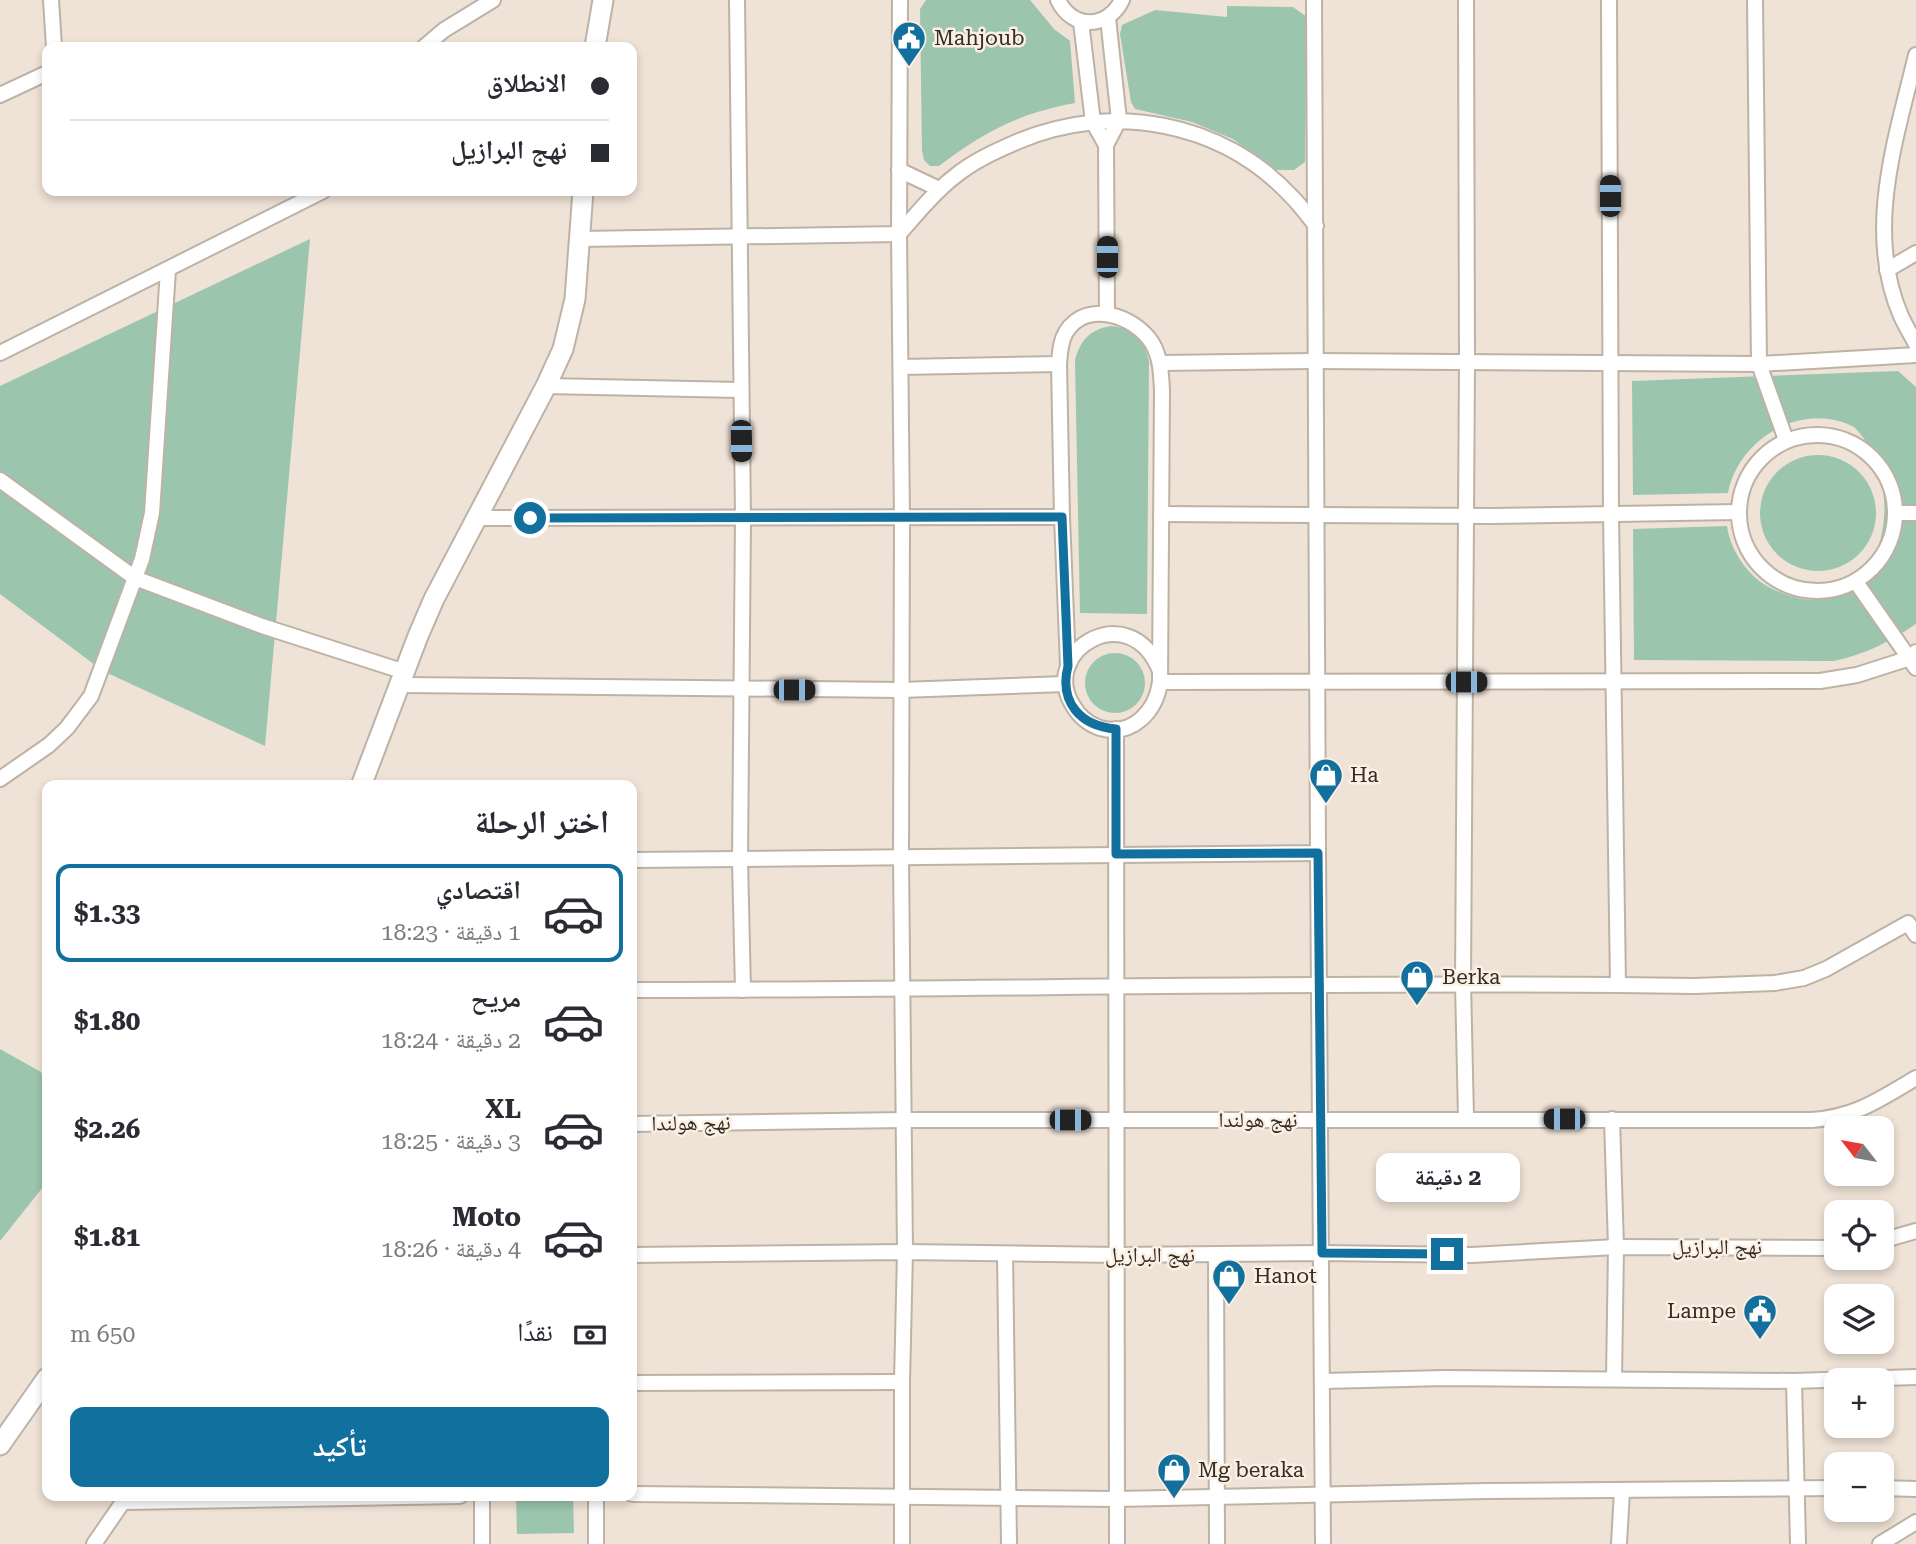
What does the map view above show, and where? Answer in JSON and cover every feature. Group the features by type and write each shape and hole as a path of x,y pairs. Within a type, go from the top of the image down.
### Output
{"street":[{"path":"51,0 54,42"},
{"path":"430,42 444,30 493,0"},
{"path":"596,42 603,0"},
{"path":"737,0 743,518 740,689 743,990"},
{"path":"900,0 901,858 905,1252 902,1544"},
{"path":"1058,0 1070,17 1081,22 1095,23 1108,18 1118,9 1122,0"},
{"path":"1314,0 1323,1544"},
{"path":"1466,0 1467,362 1463,983 1466,1118"},
{"path":"1609,0 1611,514 1618,985"},
{"path":"1755,0 1759,364 1786,440"},
{"path":"1107,313 1106,145 1119,120 1108,18"},
{"path":"1081,22 1093,122 1106,145"},
{"path":"1916,55 1884,203 1883,237 1887,270 1900,315 1916,344"},
{"path":"0,95 42,75"},
{"path":"580,239 899,234 939,189 971,165 997,151 1036,134 1093,122 1119,120 1172,127 1201,136 1233,152 1270,176 1292,197 1315,226"},
{"path":"899,170 939,189"},
{"path":"0,353 313,196"},
{"path":"364,780 435,599 563,349 570,324 583,196"},
{"path":"1887,270 1916,253"},
{"path":"0,779 49,745 81,710 99,677 142,559 152,513 168,270"},
{"path":"1107,313 1127,319 1144,331 1154,345 1161,363 1158,696 1152,709 1142,719 1116,729 1101,728 1082,717 1068,699 1065,684 1068,666 1062,517 1059,364 1061,346 1067,331 1076,322 1090,315 1107,313"},
{"path":"1161,363 1316,361 1759,364 1916,355"},
{"path":"901,367 1059,364"},
{"path":"546,386 740,390"},
{"path":"1819,435 1842,439 1864,450 1881,467 1892,489 1895,513 1891,537 1881,558 1856,582 1816,591 1791,587 1769,575 1752,556 1741,533 1738,512 1744,485 1756,464 1786,440 1819,435"},
{"path":"0,480 135,578 403,678 740,689 901,690 1065,684"},
{"path":"1161,514 1738,512"},
{"path":"1895,513 1916,513"},
{"path":"477,518 1062,517"},
{"path":"1160,677 1318,682 1820,681 1857,675 1914,659 1856,582"},
{"path":"1068,666 1075,652 1087,642 1116,634 1131,637 1144,645 1154,657 1160,677"},
{"path":"1116,729 1117,1544"},
{"path":"637,860 1318,853"},
{"path":"637,990 903,990 1463,983 1694,986 1775,983 1804,978 1826,969 1913,925"},
{"name":"نهج هولندا","path":"637,1124 904,1120 1838,1118 1863,1108 1916,1077"},
{"path":"1612,1119 1616,1247 1614,1379"},
{"path":"1894,1237 1916,1231"},
{"name":"نهج البرازيل","path":"637,1255 905,1252 1472,1255 1616,1247 1824,1248"},
{"path":"1005,1254 1009,1544"},
{"path":"1216,1255 1217,1544"},
{"path":"1323,1381 1445,1378 1794,1381 1916,1377"},
{"path":"1794,1381 1798,1544"},
{"path":"637,1383 902,1382"},
{"path":"0,1445 42,1385"},
{"path":"637,1494 1117,1499 1824,1488"},
{"path":"1894,1488 1916,1489"},
{"path":"1619,1544 1622,1491"},
{"path":"94,1544 124,1501"},
{"path":"482,1501 482,1544"},
{"path":"596,1501 596,1544"},
{"path":"1880,1544 1916,1522"}],"green space":[{"path":"926,0 1030,0 1054,29 1070,41 1075,103 1019,118 971,143 939,166 930,166 924,160 922,150 920,9"},
{"path":"1227,6 1293,7 1307,17 1305,162 1294,170 1275,170 1233,139 1192,122 1135,109 1131,102 1120,34 1122,25 1155,10 1227,17"},
{"path":"310,239 265,746 103,671 0,594 0,386"},
{"path":"1111,326 1126,329 1137,336 1145,347 1149,362 1147,614 1080,613 1075,360 1087,337"},
{"path":"1898,371 1916,387 1916,624 1877,647 1834,661 1634,660 1633,529 1727,526 1736,552 1753,575 1767,586 1806,599 1837,596 1861,579 1876,552 1884,520 1883,486 1873,454 1854,427 1834,420 1814,418 1794,422 1759,441 1745,456 1734,474 1728,493 1633,495 1632,381"},
{"path":"1818,455 1840,459 1859,472 1872,491 1876,513 1872,535 1859,554 1840,567 1818,571 1796,567 1777,554 1764,535 1760,513 1764,491 1777,472 1796,459"},
{"path":"1109,653 1121,653 1140,666 1145,683 1143,695 1132,708 1121,713 1109,713 1090,700 1085,689 1085,677 1098,658"},
{"path":"0,1049 41,1072 42,1188 0,1241"},
{"path":"516,1501 573,1501 574,1533 517,1534"}],"place":[{"name":"Mahjoub","path":"909,68"},
{"name":"Ha","path":"1326,805"},
{"name":"Berka","path":"1417,1007"},
{"name":"Hanot","path":"1229,1306"},
{"name":"Lampe","path":"1760,1341"},
{"name":"Mg beraka","path":"1174,1500"}],"route":[{"path":"530,518 1062,517 1068,666 1065,684 1068,699 1076,712 1087,722 1101,728 1116,729 1116,854 1318,853 1322,1253 1447,1254"}]}
